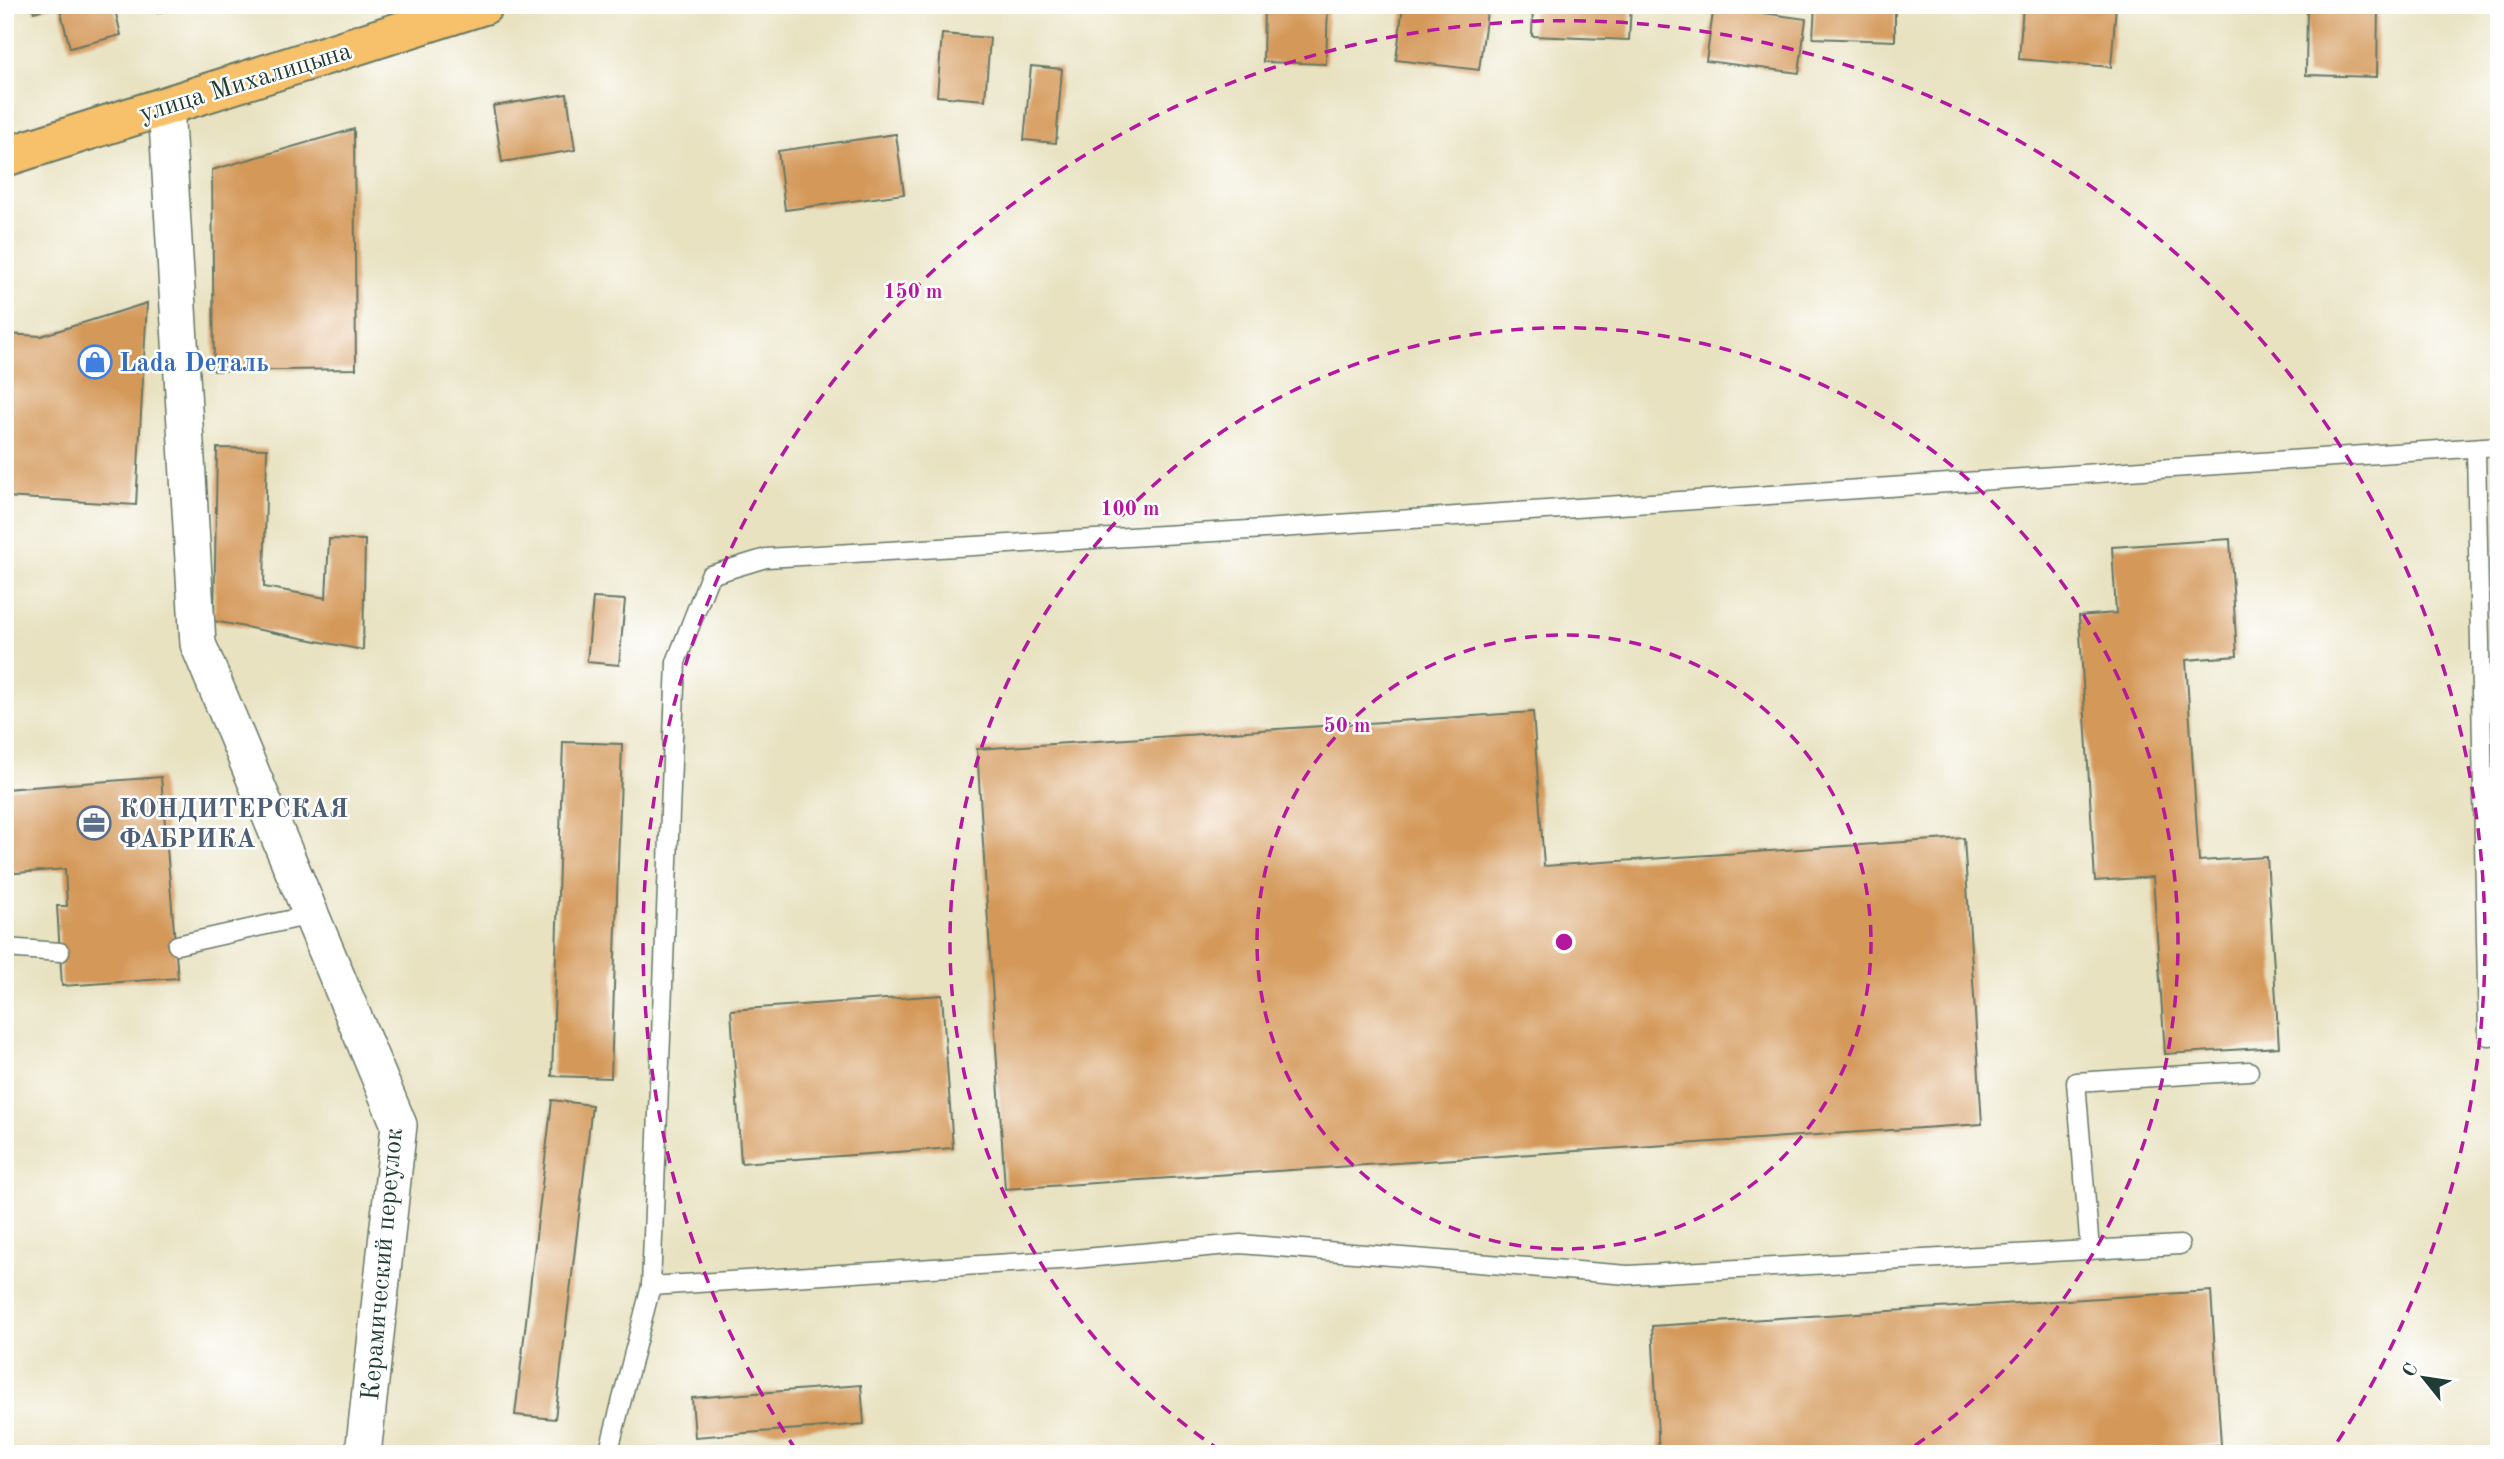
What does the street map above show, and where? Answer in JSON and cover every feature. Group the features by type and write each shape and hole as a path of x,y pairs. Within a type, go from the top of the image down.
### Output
{"main road":[{"name":"улица Михалицына","path":"5,157 484,5"}],"street":[{"name":"Керамический переулок","path":"166,106 198,644 399,1125 363,1454"}],"lane":[{"path":"608,1454 652,1286 676,662 710,575 766,558 1249,530 2499,446"},
{"path":"2476,448 2488,1036 2499,1035"},
{"path":"177,945 311,915"},
{"path":"5,948 60,952"},
{"path":"2090,1250 2076,1082 2249,1071"},
{"path":"652,1286 1074,1259 1240,1244 1628,1275 2180,1245"}],"building":[{"path":"32,5 54,5 54,6 34,12"},
{"path":"59,5 114,5 121,35 70,48"},
{"path":"155,5 177,5 158,13"},
{"path":"1264,5 1328,5 1326,64 1263,62"},
{"path":"1403,5 1488,5 1479,70 1396,60"},
{"path":"1533,5 1631,5 1629,40 1532,36"},
{"path":"1815,5 1895,5 1895,41 1813,38"},
{"path":"2023,5 2116,5 2111,67 2019,59"},
{"path":"2307,5 2378,5 2377,77 2306,75"},
{"path":"1714,6 1806,19 1799,73 1706,61"},
{"path":"942,34 990,38 985,100 937,96"},
{"path":"1031,66 1062,69 1056,143 1024,140"},
{"path":"567,94 575,150 502,162 493,106"},
{"path":"354,129 356,369 214,371 212,170"},
{"path":"896,134 904,194 785,210 778,151"},
{"path":"147,303 136,505 5,497 5,334 41,336"},
{"path":"217,448 267,449 264,587 326,598 329,539 365,540 363,650 214,621"},
{"path":"2230,539 2237,656 2186,660 2199,861 2267,857 2279,1047 2165,1054 2153,877 2095,881 2079,616 2116,613 2112,547"},
{"path":"593,598 625,600 619,665 587,662"},
{"path":"1533,712 1544,866 1964,838 1982,1124 1005,1189 977,749"},
{"path":"563,742 622,744 611,1078 552,1076"},
{"path":"161,777 178,978 62,986 57,906 67,906 65,869 5,874 5,789"},
{"path":"942,995 953,1148 741,1163 731,1010"},
{"path":"552,1100 592,1105 555,1419 515,1415"},
{"path":"2211,1291 2221,1445 2077,1454 1659,1454 1652,1326"},
{"path":"861,1385 864,1424 695,1437 692,1398"}],"place":[{"name":"Lada Dеталь","path":"95,362"},
{"name":"КОНДИТЕРСКАЯ ФАБРИКА","path":"94,823"}]}
